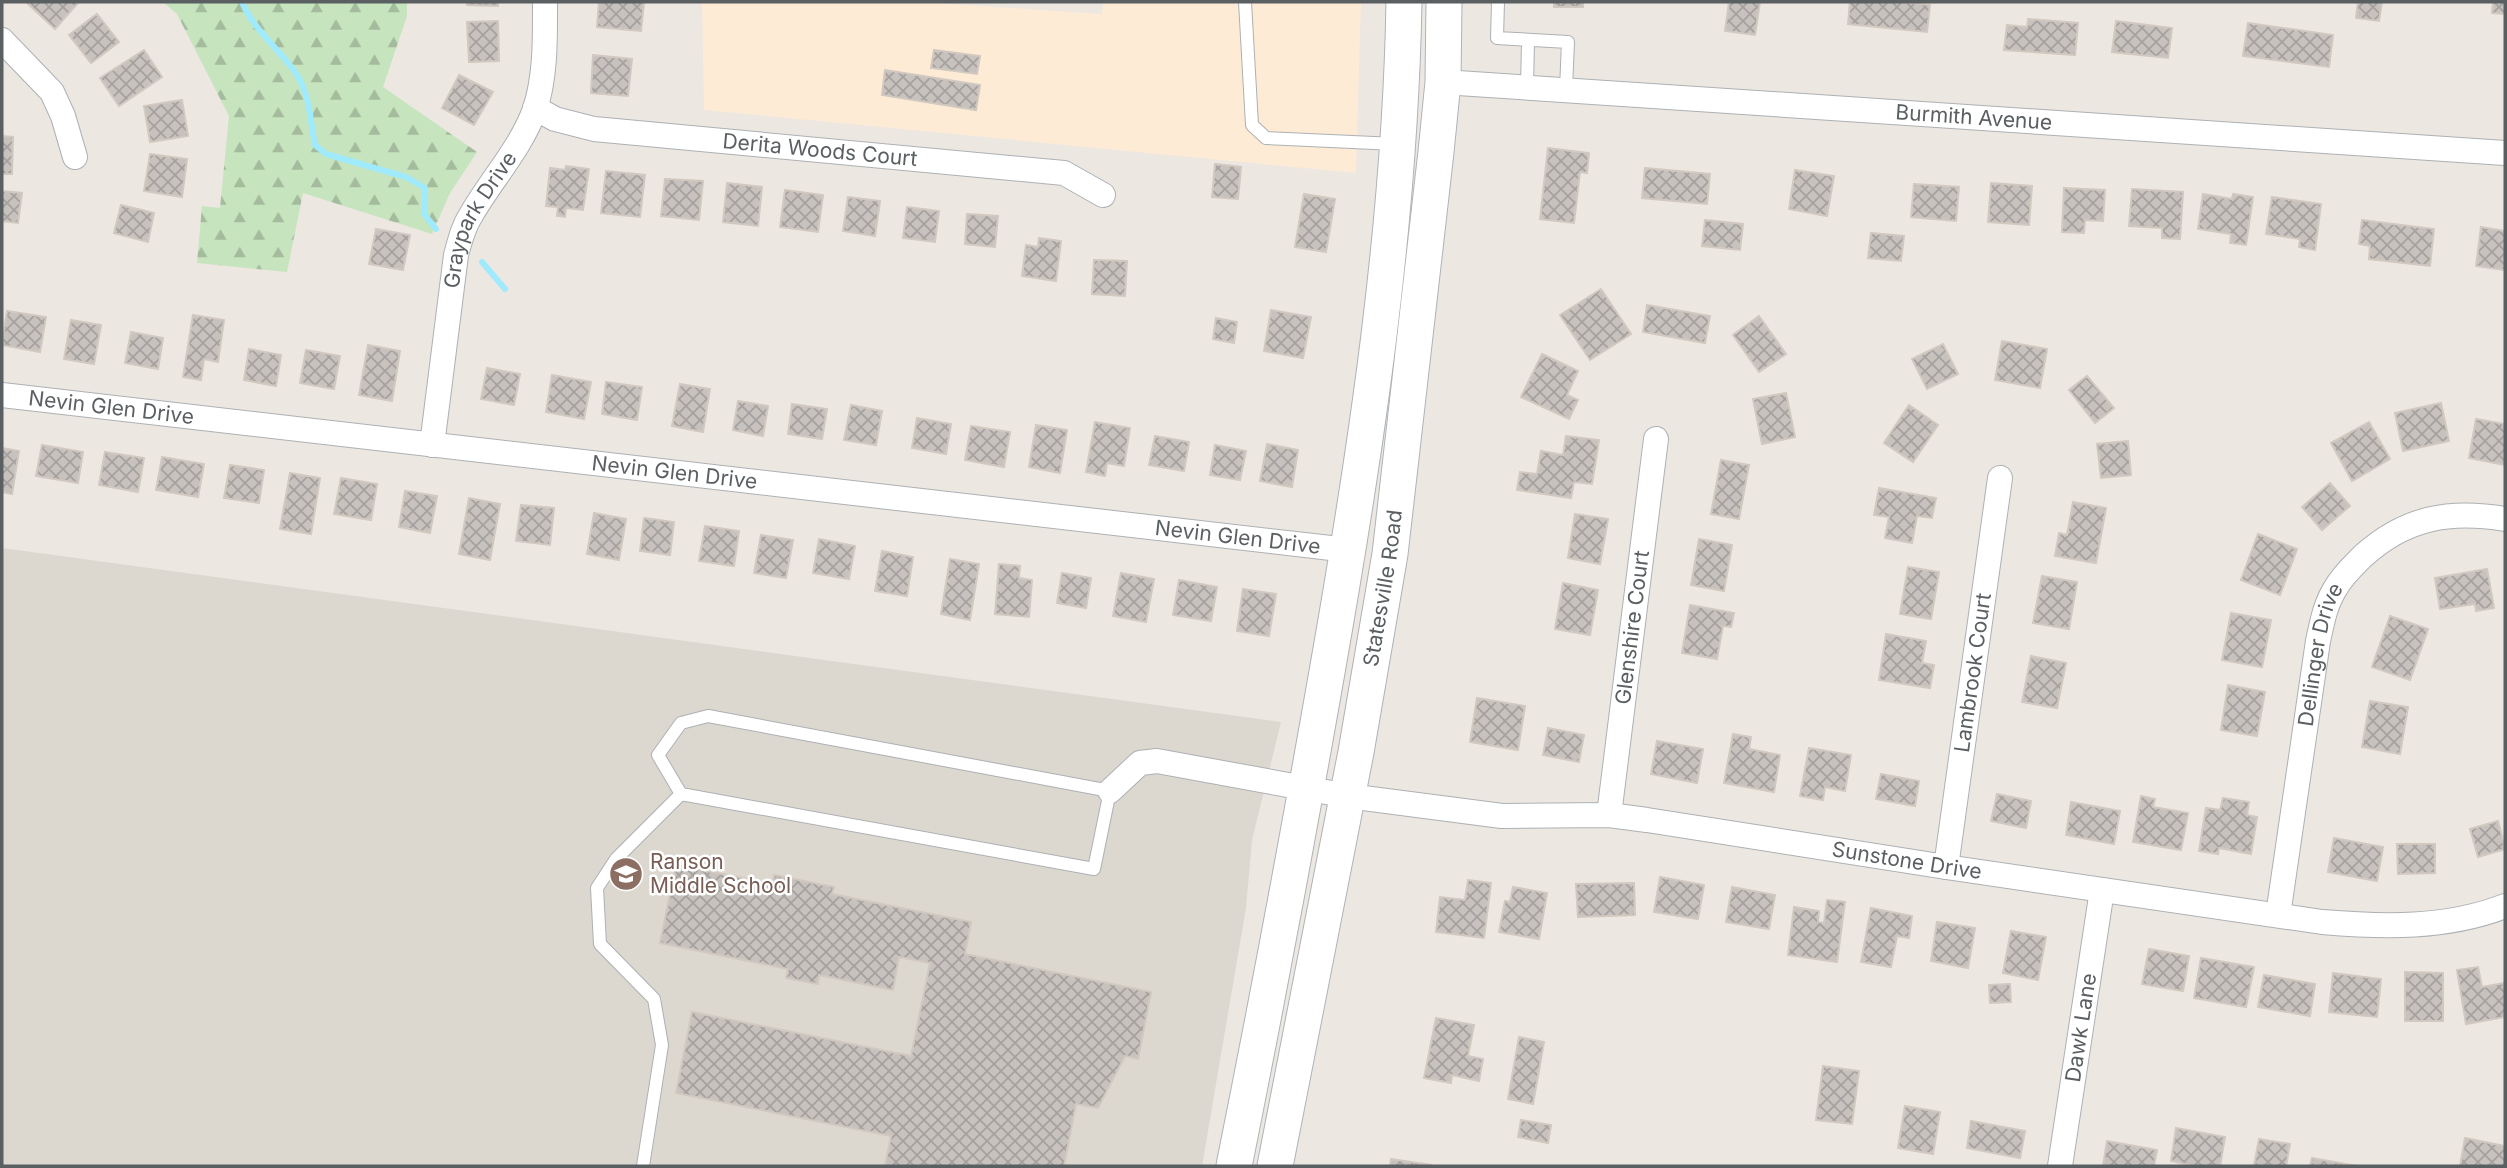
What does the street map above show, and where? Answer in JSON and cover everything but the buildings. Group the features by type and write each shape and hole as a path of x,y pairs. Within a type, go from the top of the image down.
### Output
{"main road":[{"name":"Statesville Road","path":"1234,1166 1306,789 1366,434 1398,144 1404,2"},
{"name":"Statesville Road","path":"1275,1166 1348,796 1390,554 1422,289 1443,82 1444,2"}],"street":[{"name":"Graypark Drive","path":"432,445 456,255 470,215 514,150 535,108 544,60 545,2"},
{"path":"2,40 52,92 63,116 75,157"},
{"name":"Burmith Avenue","path":"1443,82 2505,153"},
{"name":"Derita Woods Court","path":"535,108 555,119 594,129 1064,173 1104,195"},
{"name":"Nevin Glen Drive","path":"2,396 1348,550"},
{"name":"Glenshire Court","path":"1609,815 1656,439"},
{"name":"Lambrook Court","path":"1945,867 2000,478"},
{"name":"Dellinger Drive","path":"2278,915 2318,641 2324,613 2334,589 2351,568 2378,543 2415,523 2456,515 2505,519"},
{"name":"Sunstone Drive","path":"1110,791 1140,763 1157,761 1348,796 1502,816 1609,815 2102,890 2373,926 2419,925 2458,919 2505,906"},
{"name":"Dawk Lane","path":"2060,1166 2102,890"}],"lane":[{"path":"1245,2 1252,125 1266,138 1398,144"},
{"path":"1498,2 1497,38 1568,42 1566,89"},
{"path":"1527,87 1528,41"},
{"path":"708,716 1110,791 1094,869 681,794 657,755 681,723 708,716"},
{"path":"643,1166 662,1045 654,999 600,944 597,888 616,859 681,794"}],"shaded area":[{"path":"702,2 922,2 1102,14 1103,2 1361,2 1356,173 704,110"},
{"name":"Ranson Middle School","path":"2,548 1281,722 1252,840 1246,908 1202,1166 2,1166"}],"green space":[{"path":"163,2 407,2 407,16 383,87 477,152 450,193 432,234 303,193 287,272 197,263 202,206 220,208 229,116 177,14"}],"waterway":[{"path":"242,2 253,21 300,80 309,107 315,145 326,154 406,177 425,188 425,215 436,229"},
{"path":"482,262 505,289"}],"place":[{"name":"Ranson Middle School","path":"626,874"}]}
